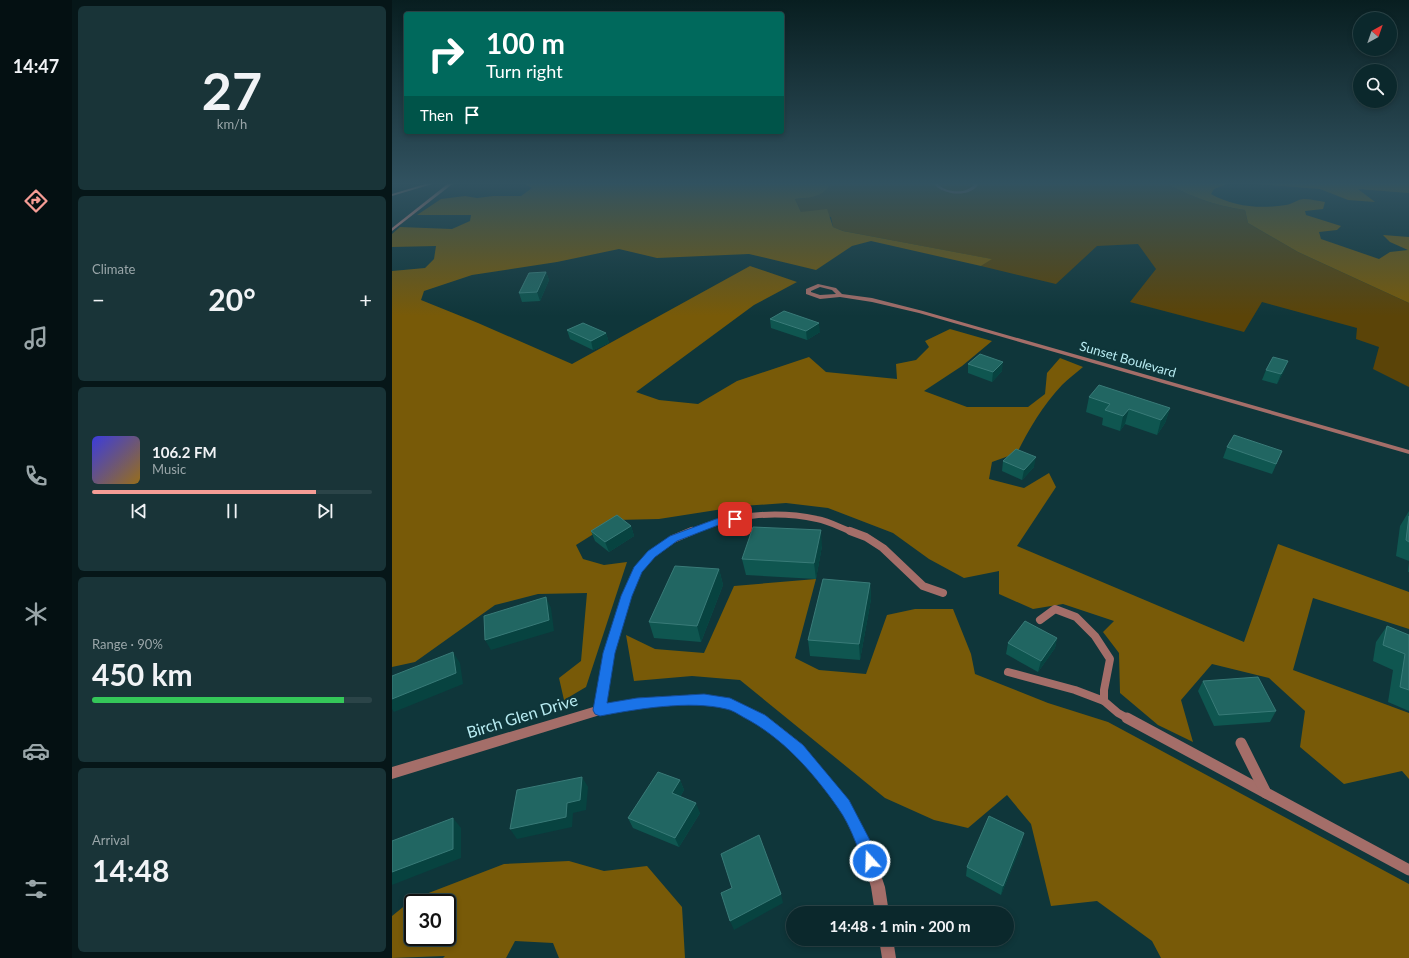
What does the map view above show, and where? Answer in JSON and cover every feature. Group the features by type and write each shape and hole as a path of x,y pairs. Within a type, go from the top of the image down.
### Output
{"street":[{"name":"Sunset Boulevard","path":"840,295 834,289 829,287 820,286 808,290 808,292 812,295 820,297 840,295 872,300 921,312 1409,452"},
{"name":"Birch Glen Drive","path":"392,773 600,710 637,703 704,699 730,704 760,719 799,749 844,804 866,848 878,887 881,906"},
{"path":"887,946 889,958"}],"lane":[{"path":"600,710 609,653 626,596 638,570 652,554 673,539 720,521 772,514 818,519 866,537 883,548 923,586 943,593"},
{"path":"1040,620 1055,609 1076,616 1095,636 1110,659 1104,690 1104,701"},
{"path":"1008,672 1075,690 1104,701 1118,713 1409,870"},
{"path":"1241,743 1266,793"}],"shaded area":[{"path":"400,227 452,229 457,227 833,227 843,231 992,259 981,266 871,241 852,246 816,270 749,254 657,258 619,249 557,262 472,275 424,291 421,300 572,364 750,266 797,282 754,305 636,392 659,400 698,404 737,381 809,357 826,372 897,379 896,364 916,360 929,347 925,341 950,329 992,341 962,366 924,391 967,407 1028,407 1045,394 1047,373 1060,358 1083,367 1062,385 1049,401 1032,426 1017,453 992,462 989,479 1024,488 1049,473 1056,487 1017,546 1244,642 1278,544 1409,592 1409,629 1313,598 1293,670 1409,713 1409,779 1402,771 1344,784 1300,747 1305,711 1269,678 1212,664 1181,700 1193,742 1158,725 1120,693 1119,653 1103,632 1114,621 1063,604 1033,609 999,594 999,571 964,578 929,559 893,533 828,508 786,503 742,506 659,519 616,520 576,545 583,559 604,565 627,562 586,687 564,700 559,678 581,661 587,593 538,594 495,605 415,662 392,667 392,271 425,268 434,259 436,246 392,247 392,234"},
{"path":"833,227 1254,227 1298,252 1409,303 1409,387 1373,369 1379,347 1356,339 1357,328 1262,302 1244,332 1130,302 1156,269 1138,244 1097,246 1056,284 981,266 991,259 843,231"},
{"path":"1254,227 1340,227 1337,230 1319,232 1321,239 1379,259 1390,252 1408,250 1390,242 1383,235 1409,237 1409,303 1298,252"},
{"path":"816,579 795,658 819,670 866,674 887,615 915,609 953,609 971,654 975,674 1048,703 1108,722 1409,884 1409,958 1161,958 1152,941 1097,901 1051,906 1031,824 1007,795 968,828 934,820 885,798 740,680 692,676 634,681 626,635 655,649 704,653 734,586"},
{"path":"569,861 604,871 647,866 682,907 685,958 559,958 553,943 515,941 506,958 443,958 445,956 392,958 392,916 404,906 404,946 456,946 456,894 426,894 504,864"}],"building":[{"path":"546,272 537,292 519,293 529,273"},
{"path":"784,311 819,323 806,331 770,319"},
{"path":"583,323 606,333 591,341 567,330"},
{"path":"980,354 1003,362 993,372 968,364"},
{"path":"1273,357 1288,361 1281,374 1266,370"},
{"path":"1099,385 1170,408 1161,420 1129,409 1123,416 1105,410 1110,404 1089,397"},
{"path":"1234,435 1282,451 1276,464 1227,447"},
{"path":"1016,449 1036,457 1024,470 1003,461"},
{"path":"617,515 631,526 605,542 591,531"},
{"path":"1409,516 1409,542 1406,540"},
{"path":"753,527 821,530 814,563 742,559"},
{"path":"675,566 719,569 697,626 649,622"},
{"path":"823,579 870,583 859,644 808,640"},
{"path":"546,597 549,620 485,640 484,616"},
{"path":"1025,621 1057,638 1041,661 1008,643"},
{"path":"1387,626 1409,635 1409,690 1400,687 1405,654 1383,645"},
{"path":"453,652 456,673 392,699 392,676"},
{"path":"1258,677 1276,711 1219,715 1203,681"},
{"path":"658,772 680,780 672,793 696,803 675,838 628,818"},
{"path":"582,777 580,800 567,803 566,817 510,829 517,790"},
{"path":"989,816 1024,833 1003,886 967,867"},
{"path":"453,818 453,849 392,872 392,841"},
{"path":"759,835 781,894 730,921 721,893 732,888 721,854"}],"route":[{"path":"735,519 720,521 673,539 652,554 638,570 626,596 609,653 600,710 637,703 704,699 730,704 760,719 799,749 844,804 866,848 870,861"}]}
